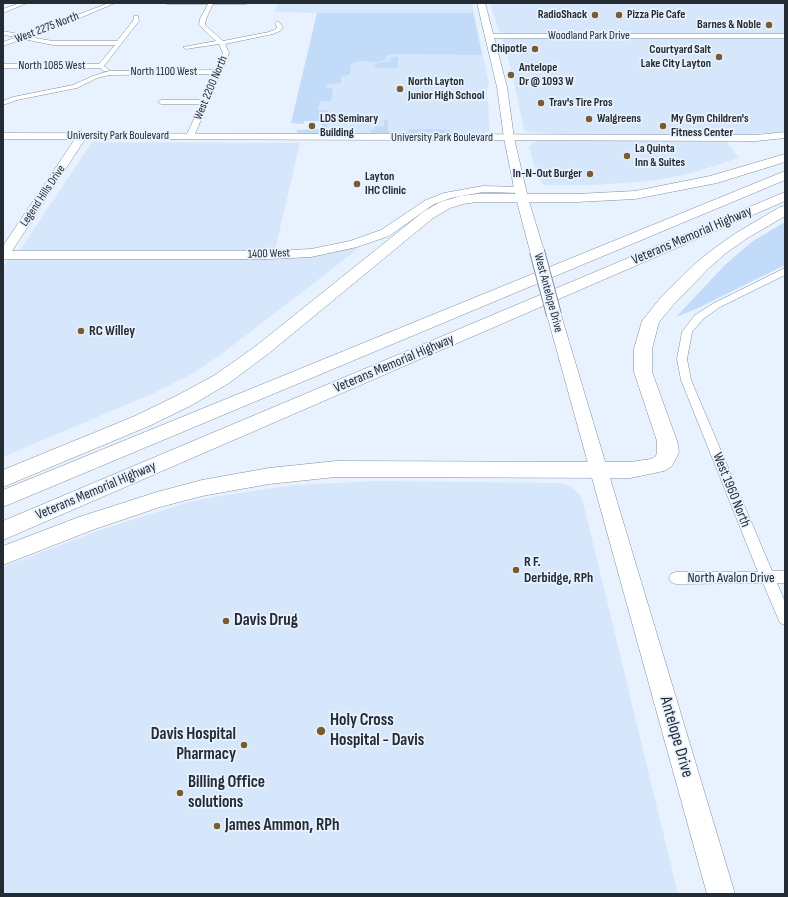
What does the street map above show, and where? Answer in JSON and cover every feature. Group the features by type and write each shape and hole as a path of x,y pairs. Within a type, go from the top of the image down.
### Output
{"highway":[{"path":"3,479 142,421 215,384 256,355 439,208 453,202 467,199 522,194 600,197 635,195 712,180 785,158"},
{"name":"Veterans Memorial Highway","path":"3,499 785,175"},
{"name":"Veterans Memorial Highway","path":"3,531 785,196"},
{"path":"3,556 87,523 157,500 202,488 270,476 336,469 630,470 648,468 660,464 666,458 668,452 667,441 643,372 642,349 651,322 668,300 703,265 721,250 746,233 785,210"}],"main road":[{"name":"West Antelope Drive","path":"481,3 502,87 509,138 522,194 554,315 630,580"},
{"name":"Antelope Drive","path":"630,580 721,894"}],"street":[{"path":"4,10 25,3"},
{"name":"West 2275 North","path":"3,44 113,3"},
{"path":"167,3 246,3"},
{"path":"3,4 17,6"},
{"name":"West 2200 North","path":"190,136 226,53 221,42 202,25 203,19 211,4"},
{"path":"3,103 16,98 75,87 109,72 101,66 136,21 136,17"},
{"path":"186,47 271,33 278,30 280,27 278,23"},
{"path":"3,33 54,43 119,43"},
{"name":"Woodland Park Drive","path":"490,36 785,36"},
{"name":"North 1085 West","path":"3,66 101,66"},
{"name":"North 1100 West","path":"109,72 219,72"},
{"path":"161,102 206,102"},
{"name":"University Park Boulevard","path":"3,136 745,138 785,136"},
{"name":"Legend Hills Drive","path":"3,255 82,136"},
{"name":"1400 West","path":"3,255 268,255 311,253 353,244 385,233 430,202 448,195 484,189 522,194"},
{"name":"West 1960 North","path":"785,271 717,305 699,317 687,332 682,359 686,380 785,619"},
{"name":"North Avalon Drive","path":"676,578 785,577"}],"shaded area":[{"path":"278,3 472,3 489,84 487,90 490,131 484,133 327,133 329,116 293,116 317,13 274,12"},
{"path":"490,3 785,3 785,34 503,33 499,31"},
{"path":"317,13 473,13 482,55 394,54 386,56 386,59 379,62 359,61 351,64 350,74 341,77 341,83 327,85 326,88 333,88 331,101 320,101 318,110 328,110 328,122 322,122 325,118 321,121 304,121 304,124 291,123"},
{"path":"509,38 785,39 785,132 748,134 561,134 528,132 524,130 510,65 502,40"},
{"path":"396,56 398,57 398,68 377,68 374,66 377,63 391,61 391,58"},
{"path":"381,120 388,120 388,131 396,131 397,133 371,133 371,130 374,130 375,126 384,126 384,121"},
{"path":"328,123 327,130 332,131 333,133 298,133 296,130 321,129 322,125 320,124"},
{"path":"409,129 451,130 451,133 409,133"},
{"path":"544,140 726,141 739,158 692,173 651,181 594,185 543,185 538,178 529,147 534,142"},
{"path":"92,142 300,143 275,250 20,250"},
{"path":"785,222 785,265 698,308 676,317 725,265 753,241"},
{"path":"354,247 358,249 223,353 192,374 154,393 3,457 3,267 8,260 13,258 312,256"},
{"name":"Holy Cross Hospital - Davis","path":"377,481 561,483 571,487 580,495 583,502 678,894 3,894 3,567 103,529 189,502 294,485"}],"place":[{"name":"RadioShack","path":"595,15"},
{"name":"Pizza Pie Cafe","path":"619,15"},
{"name":"Barnes & Noble","path":"769,25"},
{"name":"Chipotle","path":"535,49"},
{"name":"Courtyard Salt Lake City Layton","path":"719,57"},
{"name":"Antelope Dr @ 1093 W","path":"511,75"},
{"name":"North Layton Junior High School","path":"400,89"},
{"name":"Trav's Tire Pros","path":"541,103"},
{"name":"Walgreens","path":"589,119"},
{"name":"LDS Seminary Building","path":"312,126"},
{"name":"My Gym Children's Fitness Center","path":"663,126"},
{"name":"La Quinta Inn & Suites","path":"627,156"},
{"name":"In-N-Out Burger","path":"590,174"},
{"name":"Layton IHC Clinic","path":"357,184"},
{"name":"RC Willey","path":"81,331"},
{"name":"R F. Derbidge, RPh","path":"516,570"},
{"name":"Davis Drug","path":"226,621"},
{"name":"Holy Cross Hospital - Davis","path":"321,731"},
{"name":"Davis Hospital Pharmacy","path":"244,745"},
{"name":"Billing Office solutions","path":"180,793"},
{"name":"James Ammon, RPh","path":"217,826"}]}
